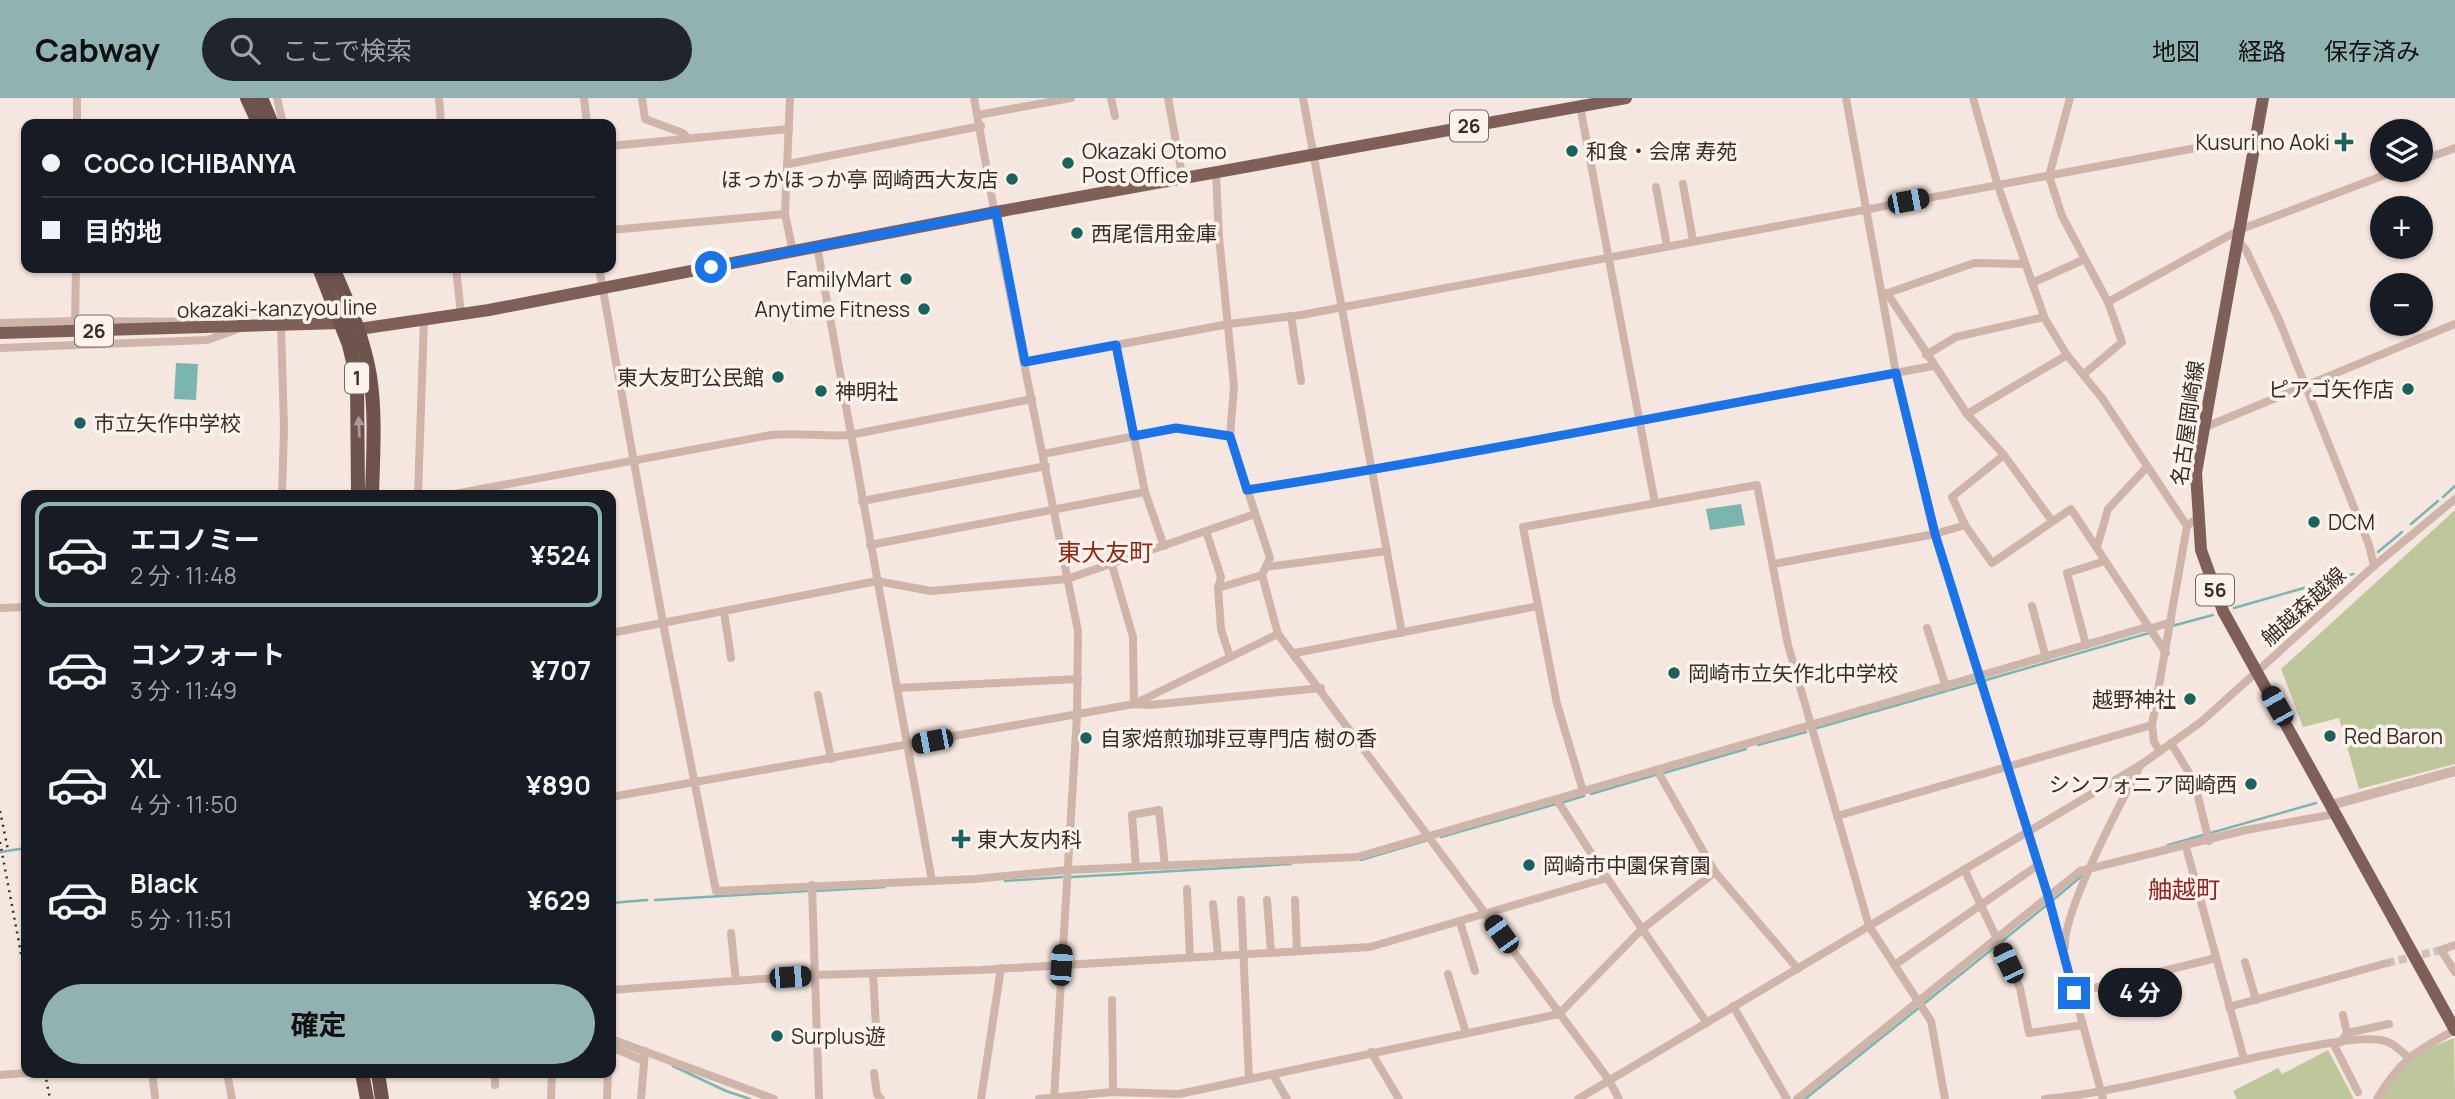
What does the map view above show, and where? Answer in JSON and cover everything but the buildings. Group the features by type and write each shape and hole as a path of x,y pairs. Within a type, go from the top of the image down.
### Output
{"highway":[{"path":"247,98 257,119"},
{"path":"261,98 270,119"},
{"name":"1","path":"320,273 341,323 357,378 358,490"},
{"name":"1","path":"335,273 359,329 370,376 372,490"},
{"path":"363,1078 368,1099"},
{"path":"379,1078 382,1099"}],"main road":[{"name":"okazaki-kanzyou line","path":"0,333 341,323 359,329 461,314 996,212 1216,174 1579,102 1626,98"},
{"name":"名古屋岡崎線","path":"2263,98 2196,473 2201,550 2223,611 2455,1030"}],"street":[{"path":"77,98 78,119"},
{"path":"276,98 282,119"},
{"path":"439,98 441,119"},
{"path":"584,98 586,119"},
{"path":"642,98 645,119 683,133 688,138"},
{"path":"790,98 785,214 793,252"},
{"path":"974,98 1078,631 1077,715 1054,1098"},
{"path":"978,115 1070,98"},
{"path":"1111,98 1115,116"},
{"path":"1168,98 1183,180"},
{"path":"1303,98 1402,633"},
{"path":"1846,98 1884,294 1896,373 1935,534 2048,896 2102,1096"},
{"path":"1973,98 1998,186 2044,317 2067,355 2084,374 2187,526"},
{"path":"2070,98 2049,176 2062,216 2083,260 2108,302 2122,342 2084,374"},
{"path":"1579,102 1655,503"},
{"path":"788,164 981,126"},
{"path":"616,146 789,129"},
{"path":"1025,362 1229,324 1291,316 2255,137"},
{"path":"2433,156 2455,148"},
{"path":"1216,174 1219,237 1234,386 1230,436 1270,558 1264,571 1278,634 1321,688 1609,1080 1619,1099"},
{"path":"2108,302 2238,234 2370,181"},
{"path":"1683,184 1693,241"},
{"path":"1656,187 1667,246"},
{"path":"616,230 785,214"},
{"path":"2238,234 2279,320 2369,545 2374,566"},
{"path":"817,246 932,881"},
{"path":"2032,283 2083,260"},
{"path":"1884,294 1974,263 2025,264"},
{"path":"75,321 76,273"},
{"path":"457,273 461,314"},
{"path":"600,273 663,623 716,891 932,881 1068,870 1357,858 2086,645 2171,625"},
{"path":"1884,294 1966,414 2004,455 2052,521"},
{"path":"1291,316 1301,381"},
{"path":"1926,355 1956,337 2044,317"},
{"path":"418,490 424,319"},
{"path":"0,323 212,320 250,325"},
{"path":"2203,428 2455,324"},
{"path":"0,348 207,340 250,325"},
{"path":"281,325 282,490"},
{"path":"1116,345 1145,492 1164,546"},
{"path":"1966,414 2067,355"},
{"path":"1247,490 1371,471 1933,366"},
{"path":"476,490 797,432 822,437 850,435 1032,399"},
{"path":"1043,454 1176,428 1230,436"},
{"path":"2004,455 1952,497 1965,525 1992,563 2071,509 2166,653"},
{"path":"862,501 1046,466"},
{"path":"2097,547 2108,509 2146,468"},
{"path":"1583,791 1557,704 1523,527 1757,485 1788,645 1869,926 1931,1021 1945,1099"},
{"path":"870,545 1145,492"},
{"name":"舳越森越線","path":"1578,1099 2142,764 2202,722 2374,566 2455,499"},
{"path":"616,632 877,582 931,591 1067,579 1255,513"},
{"path":"2159,750 2154,742 2152,725 2187,526 2197,517"},
{"path":"1773,564 1935,534 1965,525"},
{"path":"1206,531 1221,577 1218,588 1221,629 1230,657"},
{"path":"1218,588 1264,571 1387,551"},
{"path":"2086,645 2067,573 2105,561"},
{"path":"1112,565 1133,637 1134,704"},
{"path":"2032,606 2046,658"},
{"path":"0,608 21,607"},
{"path":"1295,653 1538,607"},
{"path":"724,612 731,658"},
{"path":"1927,628 1946,687"},
{"path":"1134,704 1278,634"},
{"path":"897,688 1077,679"},
{"path":"616,796 1134,704 1150,705 1321,688"},
{"path":"818,695 831,759"},
{"path":"1836,816 2152,725"},
{"path":"2171,743 2194,781 2209,841"},
{"path":"2067,972 2066,927 2089,871 2142,764"},
{"path":"1657,770 1715,872 1798,968"},
{"path":"1797,1099 2080,871 2089,871 2333,809 2455,771"},
{"path":"1558,800 1607,878 1707,1023"},
{"path":"1136,867 1132,815 1159,810 1165,866"},
{"path":"2186,847 2244,1059"},
{"path":"1896,964 2038,865"},
{"path":"1964,869 2020,988 2029,1033 2083,1025"},
{"path":"1039,1099 1113,1092 1179,1094 1559,1014 1642,929 1715,872"},
{"path":"616,990 817,975 1061,965 1370,947 1607,878"},
{"path":"812,885 819,1099"},
{"path":"1187,889 1190,957"},
{"path":"1241,900 1249,1079"},
{"path":"1267,900 1272,952"},
{"path":"1295,900 1297,951"},
{"path":"1213,904 1218,955"},
{"path":"1461,922 1475,971"},
{"path":"730,933 736,981"},
{"path":"2455,946 2441,950 2455,972"},
{"path":"2074,993 2216,958"},
{"path":"2245,962 2256,1000"},
{"path":"2229,1007 2387,963"},
{"path":"981,1099 1001,968"},
{"path":"873,973 877,1044"},
{"path":"1448,974 1466,1033"},
{"path":"1112,1000 1113,1092"},
{"path":"1733,1006 1787,1099"},
{"path":"2343,1016 2347,1033"},
{"path":"2337,1042 2347,1033 2389,1024"},
{"path":"2377,1099 2389,1079 2408,1057 2455,1030"},
{"path":"616,1041 643,1056"},
{"path":"2045,1099 2102,1096 2244,1059 2337,1042 2391,1042 2408,1057"},
{"path":"2337,1042 2358,1093"},
{"path":"616,1048 774,1099"},
{"path":"1371,1052 1399,1099"},
{"path":"641,1099 643,1056"},
{"path":"0,1075 21,1073"},
{"path":"874,1073 877,1094 881,1099"},
{"path":"1273,1075 1287,1099"},
{"path":"153,1078 155,1096"},
{"path":"228,1078 232,1099"},
{"path":"495,1078 495,1085"},
{"path":"551,1099 552,1078"},
{"path":"607,1099 608,1078"}],"green space":[{"path":"2455,510 2455,764 2359,789 2339,718 2303,727 2281,669"},
{"path":"2454,1038 2455,1099 2380,1099 2395,1077 2411,1061 2430,1048"},
{"path":"2328,1050 2354,1099 2237,1099 2233,1091 2278,1068 2282,1074"}],"water":[{"path":"176,363 198,364 196,400 174,399"},
{"path":"1741,504 1745,525 1710,530 1706,509"}],"waterway":[{"path":"2443,497 2455,486"},
{"path":"2411,524 2438,501"},
{"path":"2378,552 2402,532"},
{"path":"2234,608 2353,574"},
{"path":"2172,626 2213,615"},
{"path":"1986,680 2149,633"},
{"path":"1817,728 1978,682"},
{"path":"1758,745 1806,732"},
{"path":"1664,773 1746,749"},
{"path":"1591,794 1655,775"},
{"path":"1564,802 1584,796"},
{"path":"2168,845 2316,803"},
{"path":"1441,837 1556,804"},
{"path":"1361,860 1428,840"},
{"path":"0,852 21,849"},
{"path":"1072,877 1291,864"},
{"path":"2053,900 2083,875"},
{"path":"1005,881 1062,877"},
{"path":"815,891 885,887"},
{"path":"655,900 807,891"},
{"path":"616,903 647,900"},
{"path":"2001,942 2048,904"},
{"path":"1805,1099 1996,946"},
{"path":"673,1066 726,1091 750,1099"}],"tunnel":[{"path":"2387,963 2441,950"}],"railway":[{"path":"0,811 8,850"},
{"path":"0,842 21,953"},
{"path":"46,1078 50,1099"}],"place":[{"name":"Kusuri no Aoki","path":"2344,142"},
{"name":"和食・会席 寿苑","path":"1572,151"},
{"name":"Okazaki Otomo Post Office","path":"1068,163"},
{"name":"ほっかほっか亭 岡崎西大友店","path":"1012,179"},
{"name":"西尾信用金庫","path":"1077,233"},
{"name":"FamilyMart","path":"906,279"},
{"name":"Anytime Fitness","path":"924,309"},
{"name":"東大友町公民館","path":"778,377"},
{"name":"ピアゴ矢作店","path":"2408,389"},
{"name":"神明社","path":"821,391"},
{"name":"市立矢作中学校","path":"80,423"},
{"name":"DCM","path":"2314,522"},
{"name":"岡崎市立矢作北中学校","path":"1674,673"},
{"name":"越野神社","path":"2190,699"},
{"name":"Red Baron","path":"2330,736"},
{"name":"自家焙煎珈琲豆専門店 樹の香","path":"1086,738"},
{"name":"シンフォニア岡崎西","path":"2251,784"},
{"name":"東大友内科","path":"961,839"},
{"name":"岡崎市中園保育園","path":"1529,865"},
{"name":"Surplus遊","path":"777,1036"}],"district":[{"name":"東大友町","path":"1105,551"},
{"name":"舳越町","path":"2184,888"}],"route":[{"path":"711,267 996,212 1025,362 1116,345 1134,436 1176,428 1200,429 1230,436 1247,490 1432,461 1638,419 1896,373 1935,534 2048,896 2074,993"}]}
